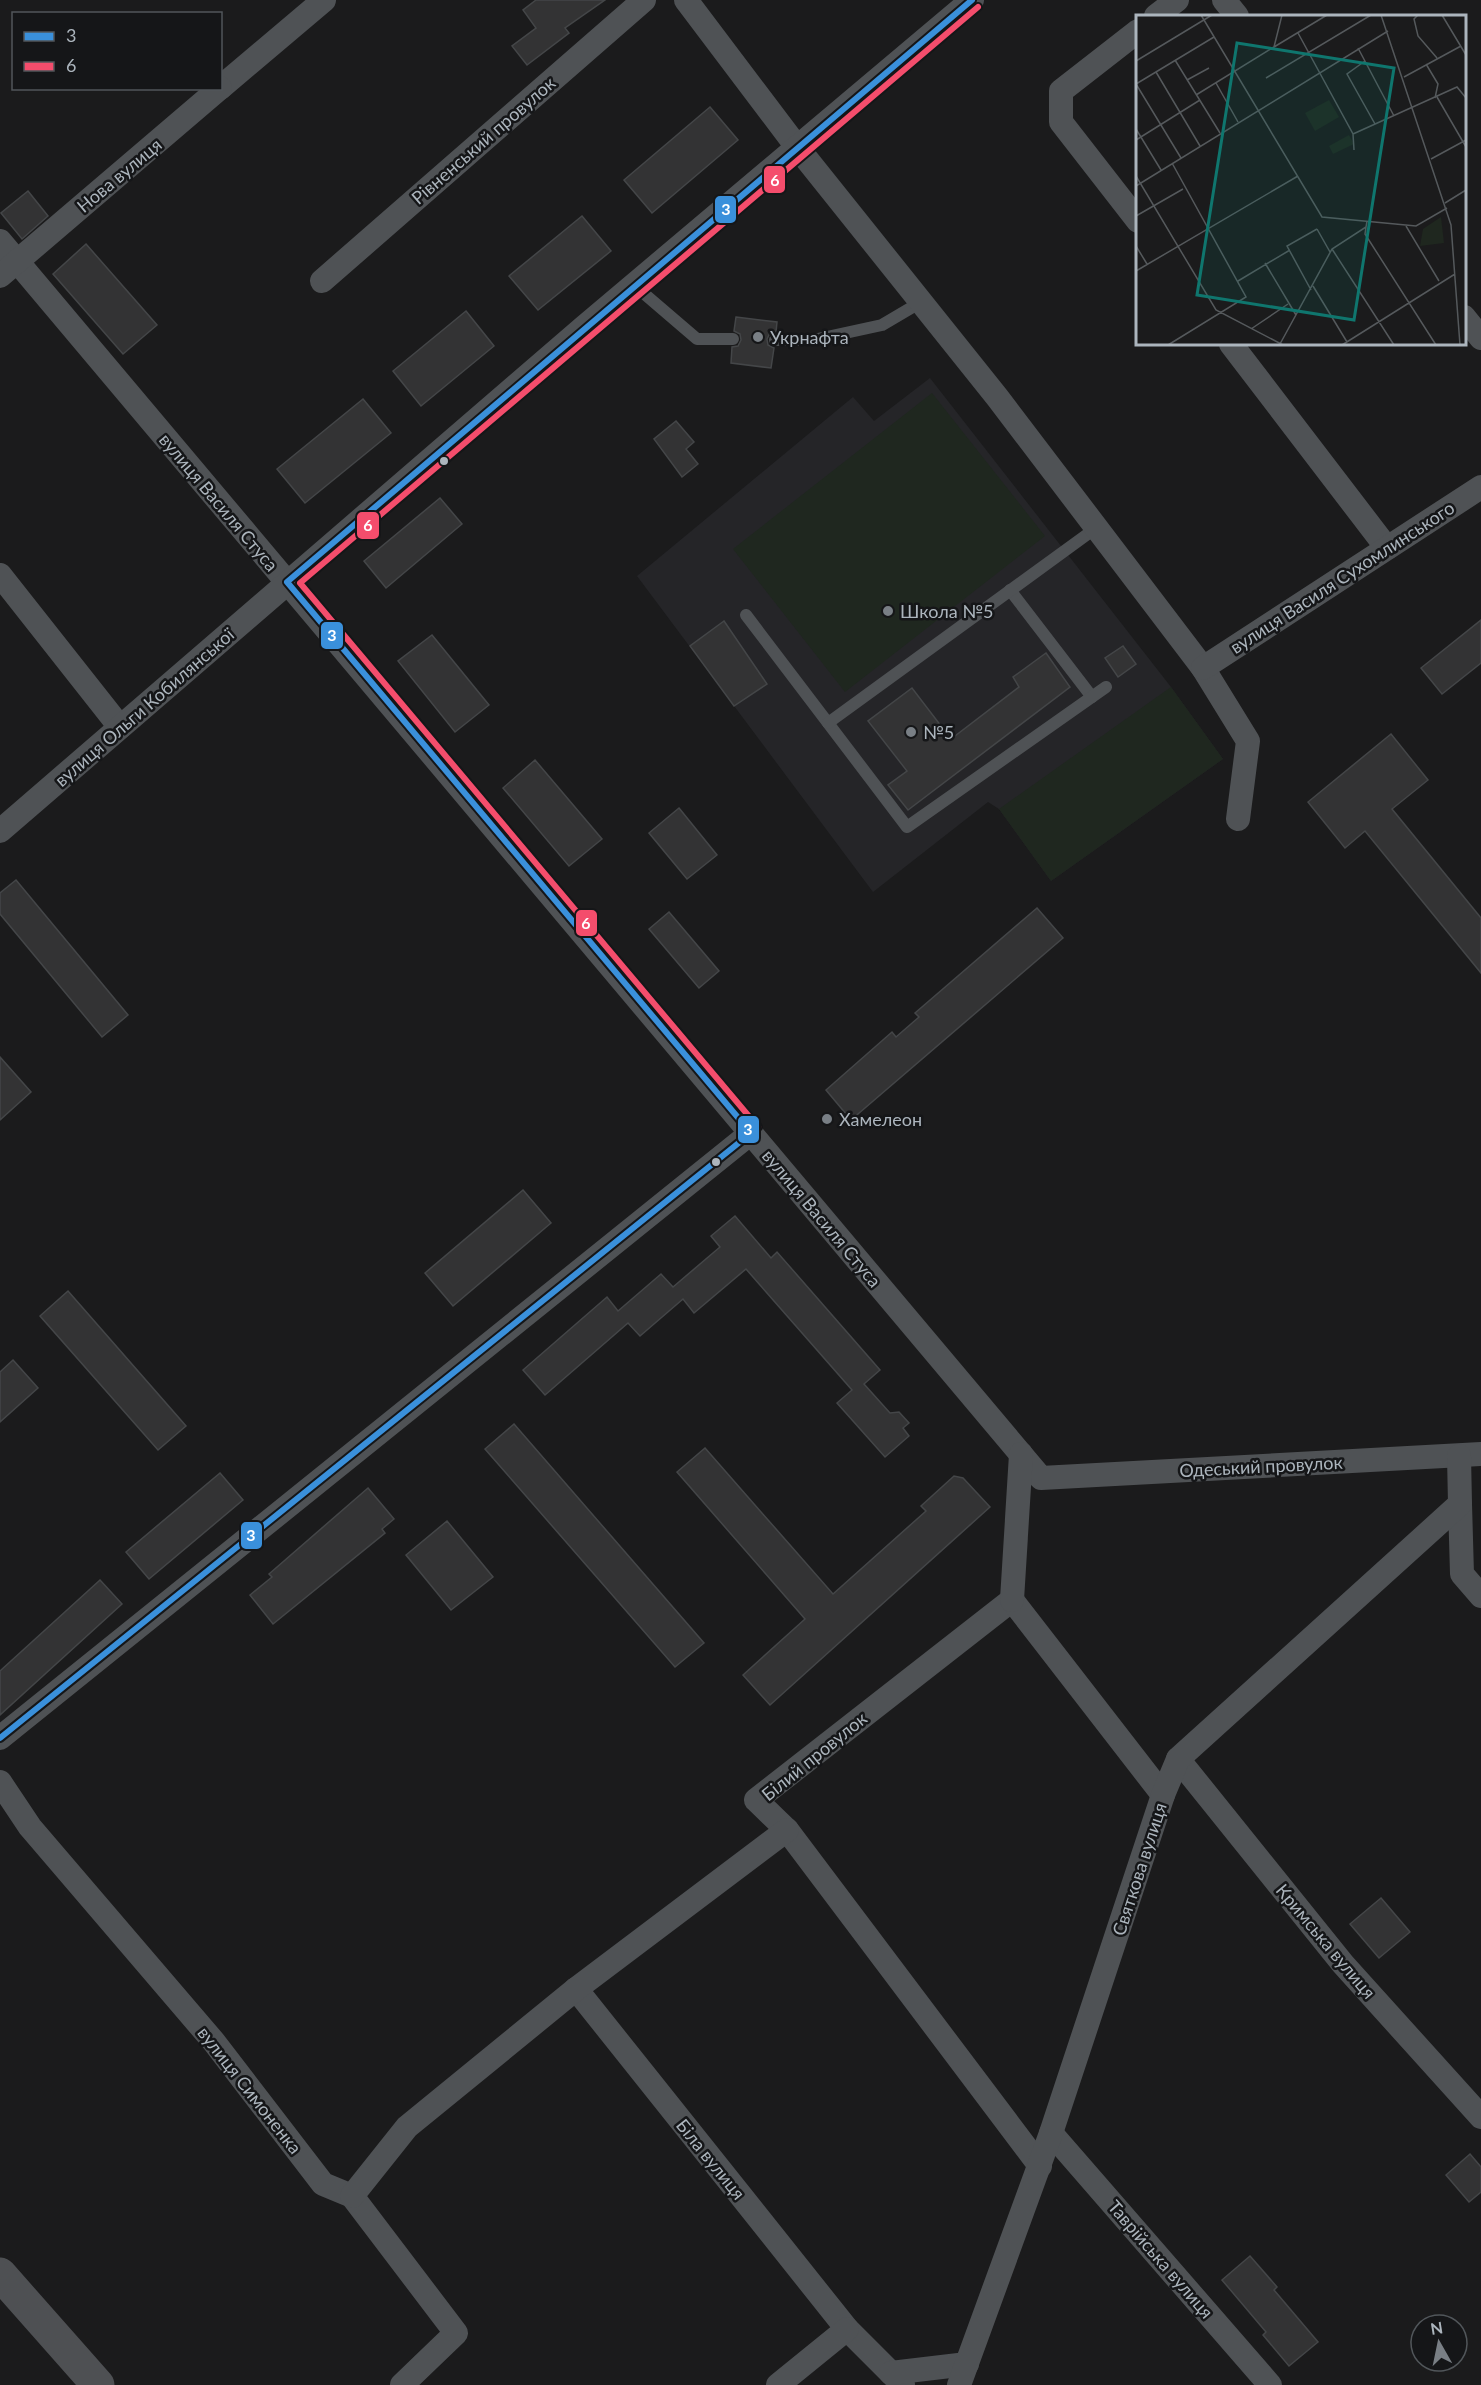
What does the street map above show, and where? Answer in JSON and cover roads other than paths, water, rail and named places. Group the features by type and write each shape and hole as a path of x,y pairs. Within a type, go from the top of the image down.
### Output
{"main road":[{"path":"0,2274 98,2385"}],"street":[{"name":"Нова вулиця","path":"222,86 324,0"},
{"name":"Рівненський провулок","path":"322,281 644,0"},
{"path":"686,0 797,147 921,302 1203,668 1248,741 1238,819"},
{"name":"вулиця Ольги Кобилянської","path":"0,831 634,285 972,0"},
{"path":"1157,15 1177,0"},
{"path":"1224,0 1236,15"},
{"path":"1136,32 1061,91 1061,122 1136,221"},
{"name":"Нова вулиця","path":"9,269 218,90"},
{"name":"вулиця Василя Стуса","path":"0,241 9,269 287,582 1041,1478"},
{"path":"1466,319 1481,338"},
{"path":"1232,345 1387,548"},
{"name":"вулиця Василя Сухомлинського","path":"1203,668 1481,487"},
{"path":"0,575 120,727"},
{"path":"0,1738 751,1133"},
{"path":"1021,1454 1012,1600 1163,1795"},
{"path":"1470,1455 1460,1504 1462,1574 1481,1596"},
{"name":"Одеський провулок","path":"1041,1478 1470,1455"},
{"name":"Святкова вулиця","path":"963,2374 1052,2133 1163,1795 1178,1759 1460,1504"},
{"name":"Білий провулок","path":"1012,1600 756,1800 787,1830 1040,2166"},
{"name":"Кримська вулиця","path":"1178,1759 1343,1964 1481,2117"},
{"name":"вулиця Симоненка","path":"0,1782 30,1827 214,2042 323,2184 352,2196"},
{"path":"402,2385 456,2333 352,2196 407,2127 576,1989 787,1830"},
{"name":"Біла вулиця","path":"576,1989 847,2329 897,2379"},
{"name":"Таврійська вулиця","path":"1052,2133 1270,2385"},
{"path":"778,2385 847,2329"},
{"path":"897,2379 963,2374"}],"lane":[{"path":"634,285 697,339 733,339"},
{"path":"775,340 813,340 882,325 921,302"},
{"path":"828,723 1096,528"},
{"path":"1010,590 1092,697"},
{"path":"746,615 907,827 1106,687"}],"place":[{"name":"Укрнафта","path":"758,337"},
{"name":"Школа №5","path":"888,611"},
{"name":"№5","path":"911,732"},
{"name":"Хамелеон","path":"827,1119"}]}
